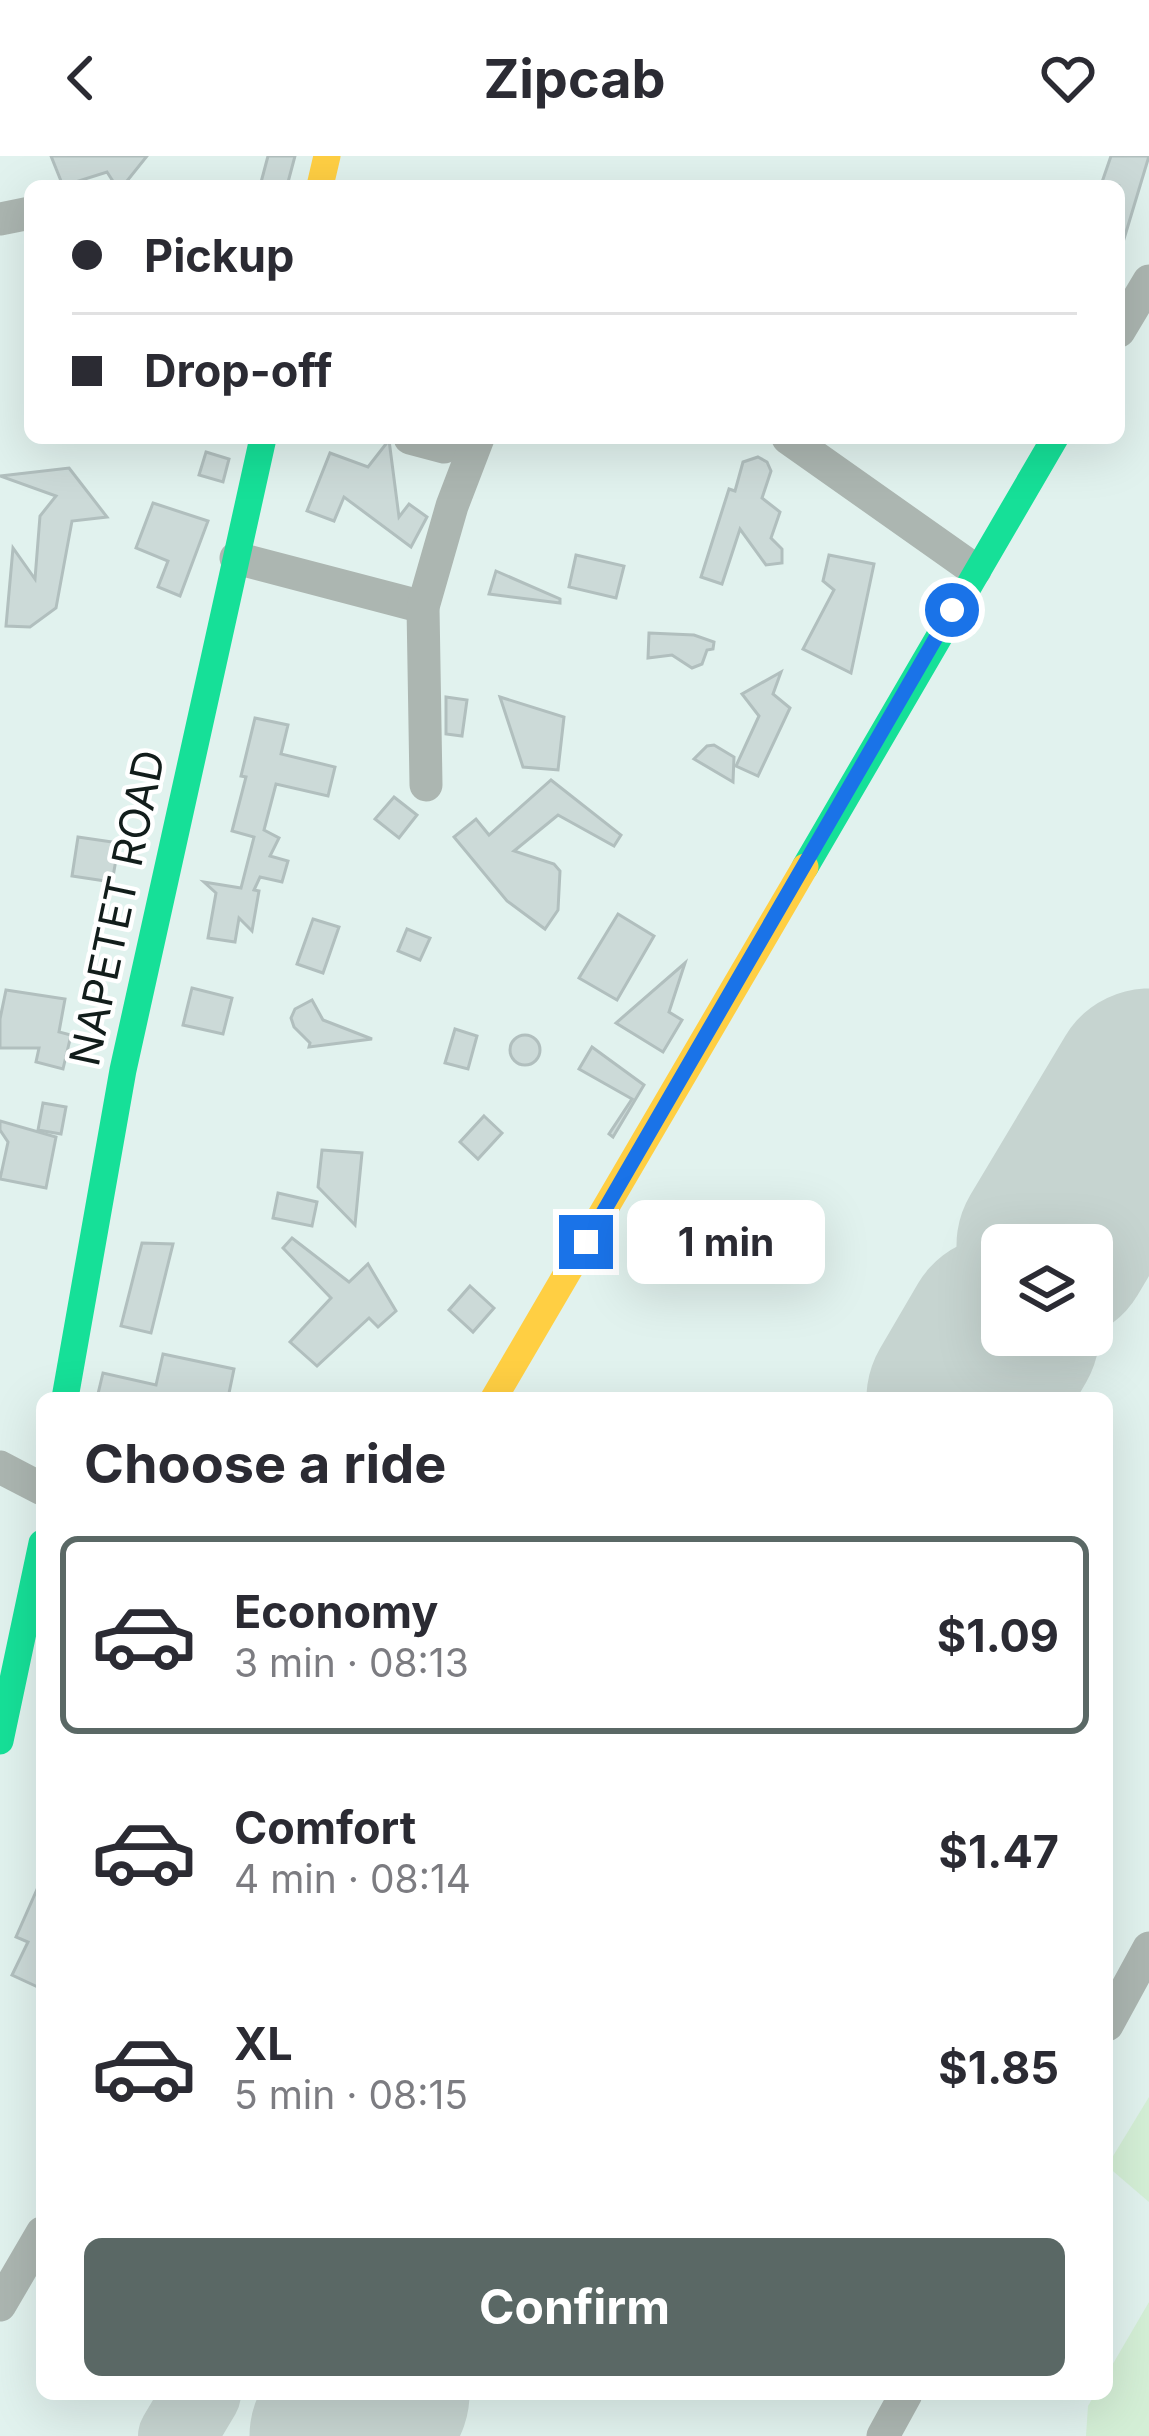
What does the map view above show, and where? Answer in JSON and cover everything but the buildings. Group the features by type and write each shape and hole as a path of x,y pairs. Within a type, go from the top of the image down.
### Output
{"main road":[{"name":"NAPETET ROAD","path":"66,1392 123,1070 262,444"},
{"path":"497,1392 1051,444"},
{"path":"0,1741 36,1571"}],"street":[{"path":"1125,321 1149,281"},
{"path":"426,785 423,607 476,444"},
{"path":"796,444 975,570"},
{"path":"236,558 423,607"},
{"path":"0,1467 36,1486"},
{"path":"1113,2014 1149,1948"},
{"path":"0,2305 36,2244"},
{"path":"883,2436 903,2400"}],"green space":[{"path":"1149,2097 1149,2202 1113,2171 1113,2156"},
{"path":"1149,2302 1149,2436 1086,2436 1092,2400 1113,2400 1113,2364"}],"taxiway":[{"path":"177,2436 198,2400"}],"runway":[{"path":"1067,1224 1149,1086"},
{"path":"968,1392 989,1356"},
{"path":"347,2436 368,2400"}],"traffic: fast":[{"path":"66,1392 123,1070 262,444"},
{"path":"805,867 1052,444"},
{"path":"0,1741 36,1571"}],"traffic: slow":[{"path":"321,180 327,156"},
{"path":"498,1392 805,867"}],"route":[{"path":"586,1242 952,610"}]}
